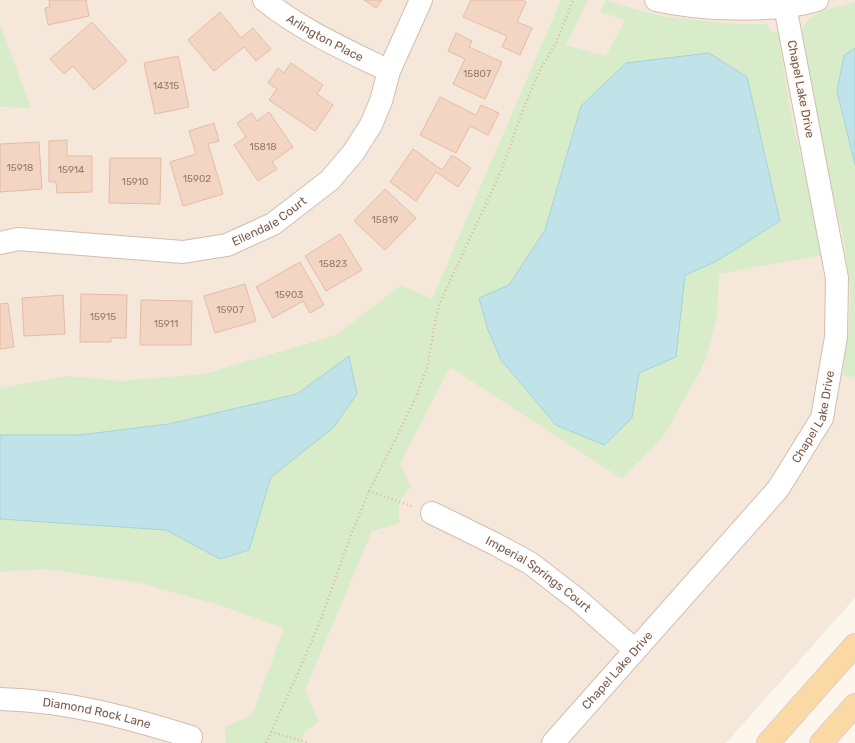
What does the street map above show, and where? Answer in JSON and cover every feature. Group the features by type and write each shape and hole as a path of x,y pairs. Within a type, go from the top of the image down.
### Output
{"main road":[{"path":"768,743 855,645"},
{"path":"821,743 855,705"}],"street":[{"name":"Arlington Place","path":"264,0 276,10 310,31 389,72"},
{"name":"Ellendale Court","path":"0,242 18,239 183,252 227,245 273,224 330,180 353,153 371,125 381,101 389,72 421,0"},
{"path":"656,0 718,8 785,6 817,0"},
{"name":"Chapel Lake Drive","path":"553,743 778,488 822,418 836,336 837,278 785,6"},
{"name":"Imperial Springs Court","path":"432,513 530,563 578,600 635,650"},
{"name":"Diamond Rock Lane","path":"0,699 23,700 84,708 136,720 191,737"}],"path":[{"path":"266,743 323,614 347,545 369,491 416,397 427,368 436,317 441,300 500,174 526,102 540,70 556,43 573,0"},
{"path":"369,491 432,513"},
{"path":"271,732 309,743"}],"shaded area":[{"path":"0,0 855,0 855,598 726,743 0,743"}],"green space":[{"path":"561,0 588,0 566,45 606,56 625,20 600,12 606,0 667,17 737,24 767,24 771,32 779,31 785,80 793,124 822,255 719,274 717,318 704,364 663,437 622,479 450,367 400,464 411,487 401,499 399,507 400,523 372,531 305,690 319,722 305,731 301,743 226,743 225,727 252,715 284,628 219,605 140,583 46,569 0,572 0,388 68,376 120,381 204,374 336,335 401,285 432,299"},
{"path":"855,2 855,377 842,375 849,331 850,288 844,240 818,136 801,40 803,28 806,22 812,17 826,10"},
{"path":"0,24 31,108 0,107"}],"water":[{"path":"855,48 855,165 837,91 844,55"},
{"path":"709,53 747,77 780,221 715,262 685,275 676,357 639,373 632,418 604,445 556,425 501,360 488,330 479,298 509,285 545,230 581,106 626,63"},
{"path":"349,356 357,394 333,428 271,477 249,550 220,559 166,530 0,519 0,435 79,435 169,424 297,394"}],"building":[{"path":"49,0 86,0 89,16 48,25 45,8 50,7"},
{"path":"364,0 382,0 376,8"},
{"path":"471,0 521,0 526,2 517,22 532,28 520,55 502,47 507,36 463,17"},
{"path":"220,12 241,38 253,28 271,49 256,61 244,47 214,71 188,40"},
{"path":"92,22 127,61 94,90 73,66 64,74 50,59"},
{"path":"456,33 472,41 469,47 502,62 485,99 453,84 465,59 448,51"},
{"path":"178,56 189,107 155,114 144,63"},
{"path":"291,63 323,85 317,94 333,105 315,131 269,100 277,89 268,83 278,68 284,73"},
{"path":"440,97 476,115 481,105 499,113 488,135 470,126 456,153 420,135"},
{"path":"269,112 293,147 272,162 277,169 258,181 234,145 246,137 237,123 252,113 257,121"},
{"path":"214,123 219,141 208,144 223,194 183,206 170,162 196,154 189,131"},
{"path":"67,140 67,156 92,156 92,192 57,193 56,182 49,182 49,141"},
{"path":"39,142 42,189 0,192 0,144"},
{"path":"413,149 442,170 452,155 471,168 458,187 436,172 416,201 390,182"},
{"path":"110,158 161,158 160,204 109,203"},
{"path":"385,189 416,218 385,250 354,221"},
{"path":"340,234 362,270 326,291 305,256"},
{"path":"300,262 324,305 310,313 303,301 273,318 256,287"},
{"path":"245,284 256,321 215,333 204,296"},
{"path":"81,294 127,295 126,338 111,338 111,342 80,342"},
{"path":"63,295 65,334 24,336 22,298"},
{"path":"141,300 192,301 191,345 140,345"},
{"path":"8,303 14,347 0,349 0,304"}]}
